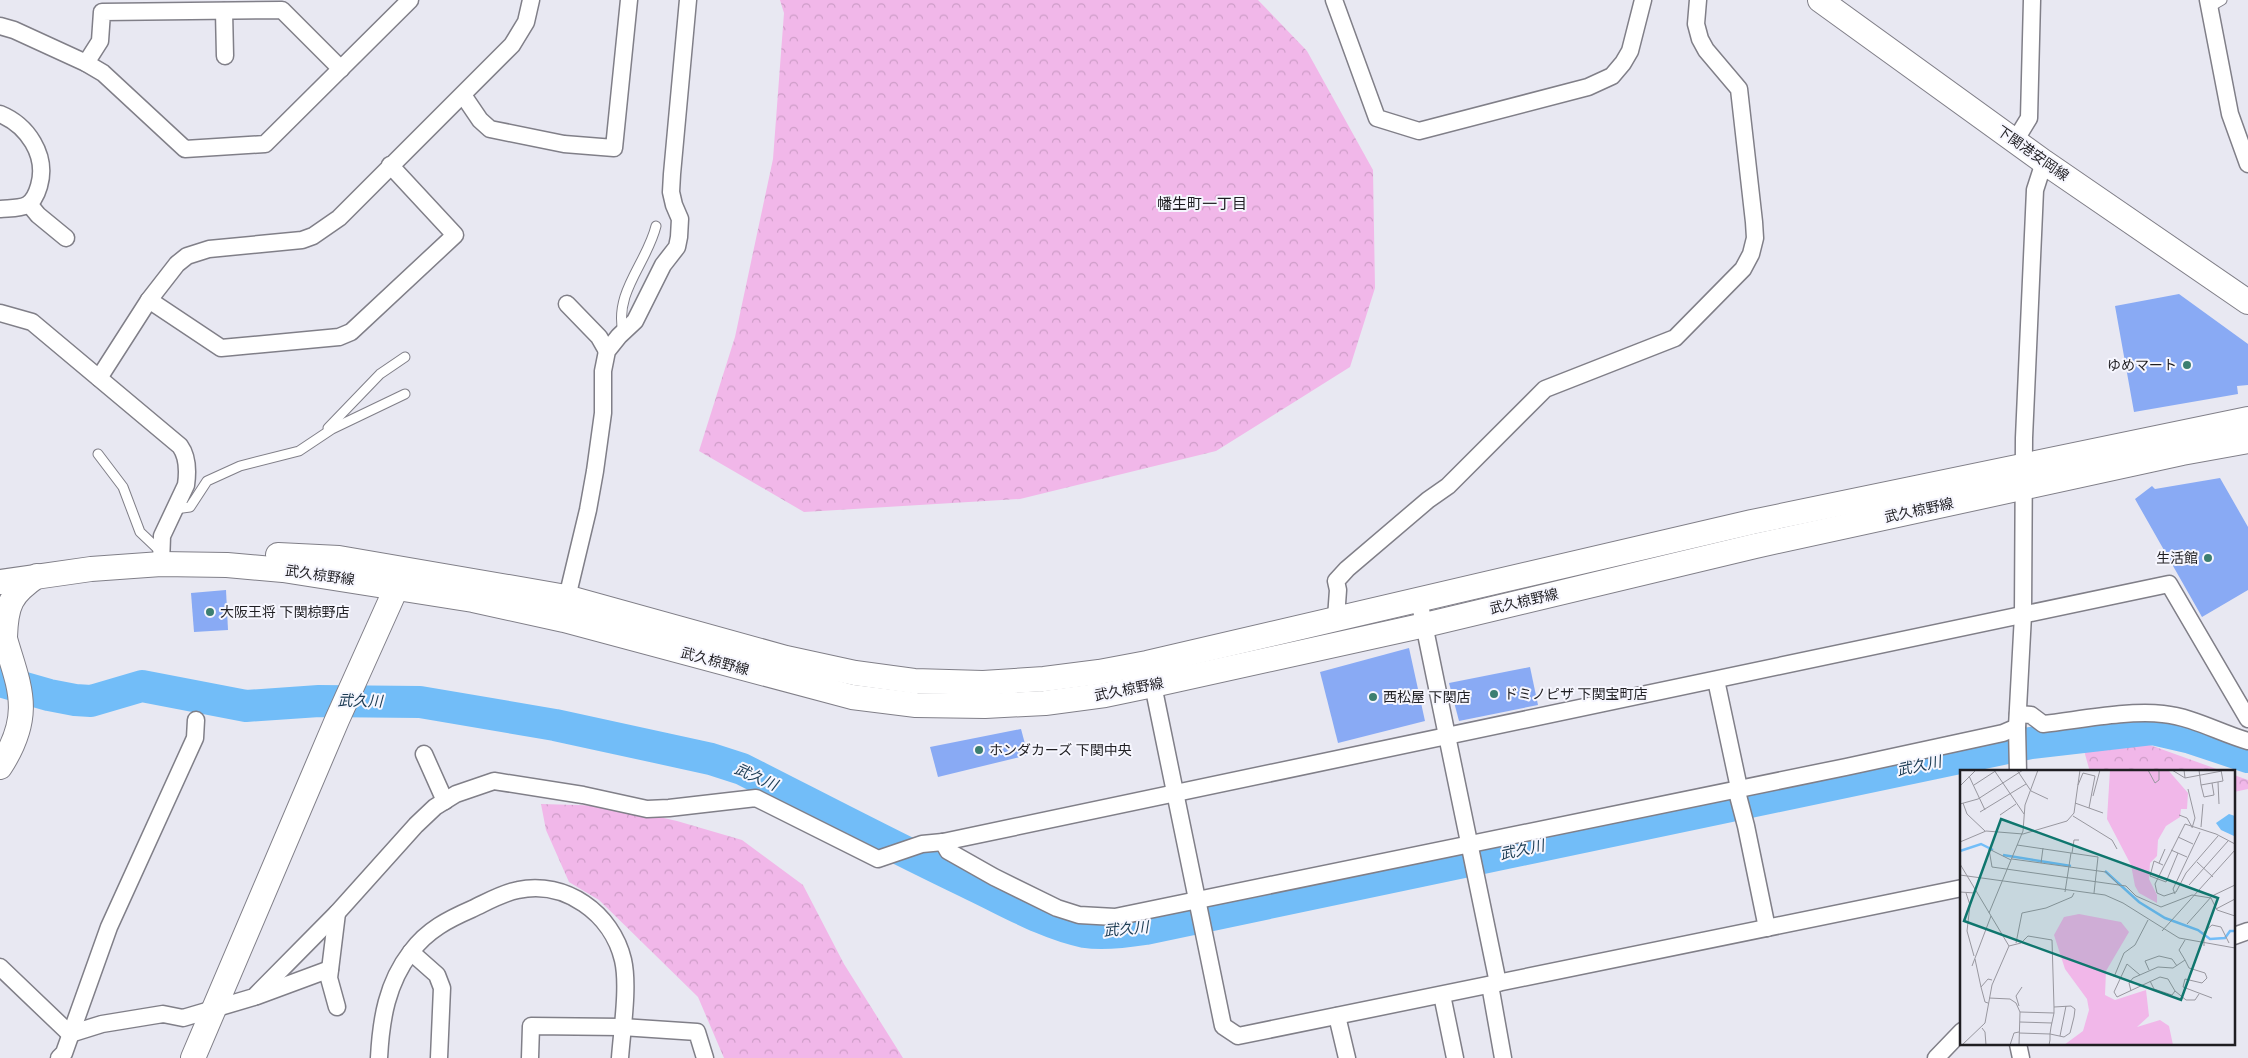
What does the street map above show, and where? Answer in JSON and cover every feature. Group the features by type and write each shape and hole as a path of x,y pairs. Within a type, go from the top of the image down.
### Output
{"main road":[{"name":"下関港安岡線","path":"1820,0 2044,162 2245,295"},
{"name":"武久椋野線","path":"0,582 160,558 230,552 339,558 401,578 480,584 852,697 916,705 985,706 1045,703 1105,695 1424,625 1755,546 2248,419"},
{"name":"武久椋野線","path":"565,609 855,673 924,681 983,683 1099,672 1147,663 1752,522 2248,441"},
{"name":"武久椋野線","path":"0,565 97,553 160,558"},
{"path":"0,767 10,751 18,729 22,700 16,672 3,631 11,599 19,589 37,576"},
{"path":"193,1058 337,720 401,578"}],"street":[{"path":"0,26 14,30 86,62 103,73 185,149 265,144 410,0"},
{"path":"100,378 149,300 177,264 187,256 209,249 289,243 313,236 339,218 390,165 512,46 526,22 531,0"},
{"path":"463,95 480,120 490,129 564,144 614,148 629,0"},
{"path":"565,609 595,471 603,413 604,371 607,352 623,332 635,321 663,265 677,247 680,219 671,192 688,0"},
{"path":"1334,0 1377,118 1419,131 1588,87 1612,76 1624,63 1630,51 1643,0"},
{"path":"1336,618 1338,590 1336,581 1347,569 1428,500 1448,486 1545,389 1675,338 1743,270 1755,238 1738,89 1706,50 1700,39 1696,24 1698,0"},
{"path":"2015,141 2028,118 2032,0"},
{"path":"2213,2 2230,114 2248,164"},
{"path":"86,62 100,40 102,12 282,10 341,69"},
{"path":"224,11 225,56"},
{"path":"0,114 19,124 28,134 40,159 41,180 35,197 29,204 23,207 0,209"},
{"path":"2018,766 2017,724 2023,615 2025,385 2034,190 2044,162"},
{"path":"149,300 221,348 339,337 351,332 455,235 390,165"},
{"path":"29,204 38,215 66,238"},
{"path":"566,304 599,337 607,352"},
{"path":"0,313 32,322 180,446 184,452 186,485 162,536 160,558"},
{"path":"254,997 337,912 416,825 444,800 494,781 574,794 647,809 756,798 878,859 922,844 943,842 1448,734 1716,680 2169,584 2248,719"},
{"path":"1419,600 1475,872 1494,984 1503,1058"},
{"path":"1716,680 1737,790 1745,819 1767,928"},
{"path":"1153,685 1224,1026 1238,1036 1960,888"},
{"path":"943,842 948,851 994,877 1057,908 1079,914 1115,917 1198,903 2002,733 2031,715 2044,724 2119,716 2164,714 2188,719 2248,740"},
{"path":"59,1058 64,1053 110,927 195,738 196,720"},
{"path":"424,754 444,800"},
{"path":"379,1058 382,1019 386,999 411,952 429,932 443,923 502,895 533,888 548,888 586,904 603,919 617,944 623,960 625,979 620,1058"},
{"path":"337,912 329,978 337,1007"},
{"path":"2236,935 2248,931"},
{"path":"411,952 440,980 442,988 439,1058"},
{"path":"0,967 70,1034"},
{"path":"70,1034 122,1021 163,1014 183,1018 254,997 330,969"},
{"path":"1442,995 1455,1058"},
{"path":"1336,1016 1347,1058"},
{"path":"530,1058 531,1026 622,1027 697,1032 705,1058"},
{"path":"1936,1058 1960,1032"}],"lane":[{"path":"623,332 620,314 624,296 632,277 640,266 653,240 656,226"},
{"path":"321,436 380,374 405,357"},
{"path":"174,509 190,507 207,481 224,472 299,452 321,436 405,394"},
{"path":"98,454 123,487 140,532 160,558"}],"green space":[{"path":"780,0 1258,0 1307,51 1373,170 1375,288 1350,367 1216,451 1020,499 804,512 699,451 735,337 773,159 784,13"},
{"path":"2147,744 2219,770 2089,770 2083,747"},
{"path":"2236,776 2248,780 2248,789 2236,792"},
{"path":"541,804 611,806 677,821 742,840 803,885 844,964 903,1058 724,1058 698,997 599,900 569,882 546,830"}],"building":[{"name":"ゆめマート","path":"2179,294 2248,344 2248,385 2237,386 2238,394 2134,412 2115,306"},
{"name":"生活館","path":"2220,478 2248,527 2248,590 2202,617 2135,499 2152,486 2155,489"},
{"name":"大阪王将 下関椋野店","path":"226,590 228,630 194,632 191,593"},
{"name":"西松屋 下関店","path":"1409,648 1425,721 1338,743 1320,672"},
{"name":"ドミノピザ 下関宝町店","path":"1530,667 1538,705 1459,721 1449,683"},
{"name":"ホンダカーズ 下関中央","path":"1021,729 1028,755 938,777 930,747"}],"waterway":[{"name":"武久川","path":"0,681 49,695 91,701 142,686 246,706 319,701 420,702 555,725 711,759 742,769 1028,912 1056,924 1085,932 1100,933 1145,929 2031,743 2152,729 2191,738 2248,757"}],"place":[{"name":"ゆめマート","path":"2187,365"},
{"name":"生活館","path":"2208,558"},
{"name":"大阪王将 下関椋野店","path":"210,612"},
{"name":"ドミノピザ 下関宝町店","path":"1494,694"},
{"name":"西松屋 下関店","path":"1373,697"},
{"name":"ホンダカーズ 下関中央","path":"979,750"}],"district":[{"name":"幡生町一丁目","path":"1202,204"}]}
